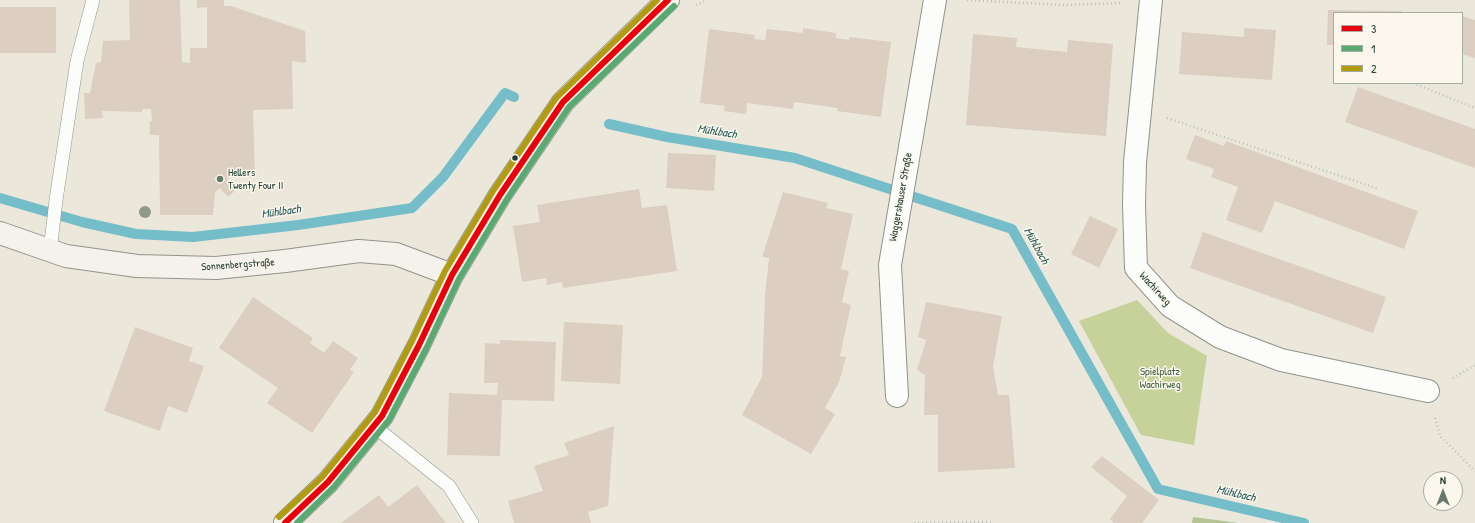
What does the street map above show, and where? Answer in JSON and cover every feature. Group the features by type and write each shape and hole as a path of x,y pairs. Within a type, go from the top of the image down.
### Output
{"street":[{"path":"285,523 328,482 382,416 420,345 452,275 500,195 563,102 668,0"},
{"name":"Waggershauser Straße","path":"897,396 890,265 936,0"},
{"name":"Wachirweg","path":"1151,1 1135,162 1134,205 1136,268 1170,306 1220,337 1281,360 1428,391"},
{"name":"Sonnenbergstraße","path":"0,233 66,256 137,266 216,268 359,251 396,254 452,275"}],"lane":[{"path":"50,251 56,200 77,61 93,0"},
{"path":"374,426 449,486 472,523"}],"path":[{"path":"694,6 708,0"},
{"path":"967,0 1063,5 1151,1"},
{"path":"1415,84 1475,108"},
{"path":"1140,109 1379,189"},
{"path":"1475,365 1428,391 1440,436 1475,471"},
{"path":"914,523 992,523"}],"green space":[{"name":"Spielplatz Wachirweg","path":"1137,300 1168,333 1207,356 1194,445 1141,435 1079,321"},
{"path":"1193,517 1239,523 1192,523"}],"building":[{"path":"129,0 180,0 182,62 190,63 190,48 207,48 207,7 197,8 197,0 224,0 224,6 231,6 305,31 306,63 292,61 293,109 253,110 255,177 230,177 227,179 237,189 228,197 220,188 215,192 213,215 160,215 159,135 150,135 150,121 152,121 151,109 143,109 142,112 102,111 103,118 85,119 84,93 90,93 96,63 101,62 103,41 130,40"},
{"path":"0,7 56,7 56,53 0,53"},
{"path":"1328,10 1402,11 1333,12 1333,45 1327,45"},
{"path":"1463,16 1475,20 1475,58 1463,54"},
{"path":"803,28 836,33 836,38 849,40 849,37 891,42 881,117 837,111 838,108 794,102 793,109 747,103 746,114 724,111 725,106 700,103 709,29 755,35 754,39 765,40 767,29 803,33"},
{"path":"1244,28 1276,30 1272,80 1179,74 1182,32 1244,37"},
{"path":"973,34 1017,38 1016,47 1067,52 1068,40 1113,44 1106,136 966,125"},
{"path":"1358,87 1475,129 1475,168 1345,122"},
{"path":"1195,135 1224,146 1226,141 1418,211 1404,249 1275,201 1262,233 1226,220 1238,187 1211,177 1214,169 1186,159"},
{"path":"668,153 716,155 714,191 666,188"},
{"path":"639,189 642,208 667,205 677,271 563,288 562,282 547,285 546,278 522,282 513,226 540,222 537,205"},
{"path":"783,192 828,203 826,208 853,214 841,269 849,271 842,302 851,305 840,356 846,357 839,382 825,408 835,414 811,454 742,415 762,377 765,296 769,258 762,257"},
{"path":"1090,216 1118,229 1099,268 1071,254"},
{"path":"1203,232 1386,297 1373,333 1190,268"},
{"path":"253,297 313,338 310,343 324,353 333,341 358,358 350,370 354,372 312,433 267,403 278,388 219,348"},
{"path":"926,302 1002,316 993,367 998,395 1009,395 1015,468 938,472 938,415 924,415 925,375 917,370 926,340 918,337"},
{"path":"564,322 623,325 620,384 561,381"},
{"path":"135,327 193,348 189,361 204,366 187,413 168,406 160,431 104,411"},
{"path":"500,340 556,342 554,401 502,400 500,456 447,455 449,393 497,395 498,383 484,383 485,343 500,344"},
{"path":"614,426 608,506 588,512 591,523 514,523 508,501 543,491 534,466 569,455 564,443"},
{"path":"1102,456 1159,500 1142,523 1114,523 1110,519 1127,496 1091,467"},
{"path":"417,485 446,523 341,523 379,495 388,507"}],"waterway":[{"name":"Mühlbach","path":"0,198 82,222 136,234 193,237 298,225 412,208 443,177 505,93 514,97"},
{"name":"Mühlbach","path":"609,124 667,137 795,158 1012,229 1158,489 1304,523"}],"transit line":[{"name":"2","path":"279,517 322,477 375,412 412,341 445,271 493,191 556,98 657,0"},
{"name":"3","path":"285,523 328,482 382,416 419,345 452,275 500,195 563,102 668,0"},
{"name":"1","path":"297,523 334,487 389,420 426,349 459,279 507,199 569,107 674,6"}],"place":[{"name":"Hellers Twenty Four II","path":"220,179"}]}
